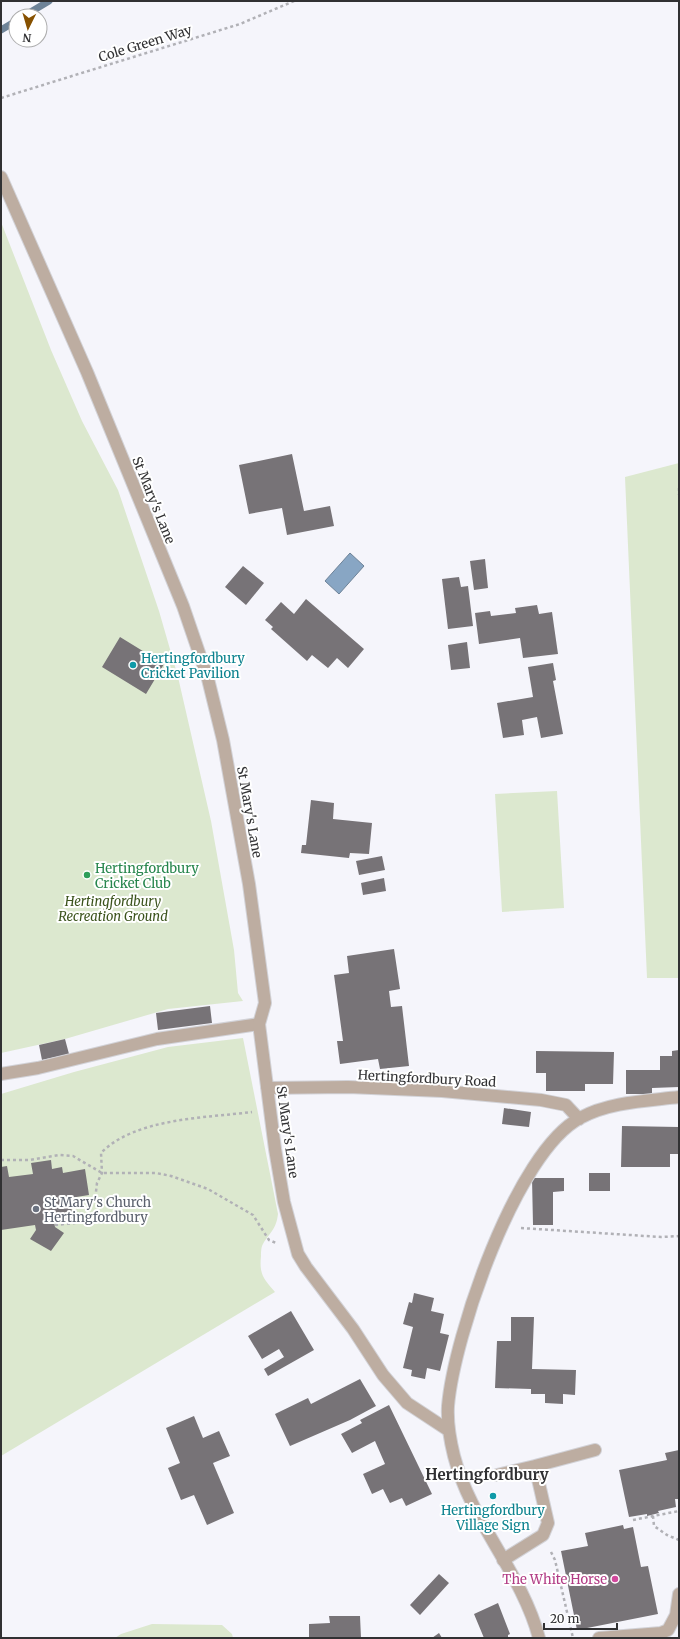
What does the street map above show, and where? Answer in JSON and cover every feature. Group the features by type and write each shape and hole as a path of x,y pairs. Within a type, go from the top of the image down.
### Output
{"street":[{"name":"St Mary's Lane","path":"1,177 90,380 183,606 208,679 223,740 249,884 265,1003 259,1024 267,1088 284,1202 298,1254 306,1267 353,1329 383,1375 407,1403 448,1430"},
{"path":"1,1074 38,1068 157,1039 259,1024"},
{"name":"Hertingfordbury Road","path":"267,1088 348,1087 442,1091 541,1100 566,1105 579,1119"},
{"path":"539,1638 529,1610 467,1493 460,1475 448,1430 448,1407 453,1370 491,1248 532,1168 552,1140 579,1119 605,1108 679,1097"},
{"path":"497,1475 594,1450"},
{"path":"503,1560 543,1535 548,1523 535,1466"},
{"path":"599,1638 668,1630 676,1615 679,1594"}],"path":[{"name":"Cole Green Way","path":"1,98 240,24 294,1"},
{"path":"679,488 679,495"},
{"path":"54,1225 75,1223 80,1217 78,1206 89,1204 94,1200 96,1183 102,1173 101,1152 110,1143 126,1134 152,1125 270,1110"},
{"path":"1,1160 29,1160 59,1155 73,1156 102,1173 156,1173 171,1176 208,1189 253,1215 269,1240 274,1242"},
{"path":"502,1227 661,1237 679,1236"},
{"path":"633,1520 679,1511"},
{"path":"653,1516 654,1526 667,1535 679,1540"},
{"path":"543,1535 555,1560 573,1638"}],"green space":[{"name":"Hertingfordbury Recreation Ground","path":"1,222 51,350 82,421 118,490 159,611 178,677 211,821 234,950 238,993 243,1001 168,1009 65,1039 1,1053"},
{"path":"679,463 679,978 647,978 625,477"},
{"path":"557,791 564,908 502,912 495,794"},
{"path":"243,1038 278,1214 274,1227 262,1245 261,1250 261,1268 263,1276 275,1292 1,1456 1,1094 74,1072 168,1047"},
{"path":"152,1624 222,1625 232,1634 233,1638 115,1638 121,1634"}],"water":[{"path":"350,553 364,566 339,594 325,581"}],"building":[{"path":"292,454 304,511 330,506 334,526 287,535 282,508 249,514 239,465"},
{"path":"485,559 488,588 474,590 470,561"},
{"path":"243,566 264,583 246,605 225,587"},
{"path":"459,577 461,587 468,586 473,626 448,629 442,579"},
{"path":"306,599 364,649 348,668 337,658 328,668 312,655 307,661 271,629 273,627 265,620 281,602 294,614"},
{"path":"537,605 539,614 552,612 558,654 523,658 520,638 479,644 475,613 490,611 491,616 516,613 515,608"},
{"name":"Hertingfordbury Cricket Pavilion","path":"120,637 164,664 146,694 102,667"},
{"path":"467,642 470,668 451,670 448,645"},
{"path":"553,663 556,680 553,681 563,734 541,738 537,717 522,720 524,735 503,738 497,703 533,697 528,667"},
{"path":"311,800 334,803 333,819 372,823 369,854 350,853 349,858 301,853 302,845 306,845"},
{"path":"382,856 385,870 359,875 356,861"},
{"path":"384,878 386,891 363,895 361,883"},
{"path":"394,949 400,989 389,991 391,1007 402,1006 409,1066 380,1069 378,1059 340,1064 337,1041 343,1041 334,975 349,973 347,956"},
{"path":"210,1006 212,1023 158,1030 156,1013"},
{"path":"65,1039 69,1054 42,1060 39,1045"},
{"path":"679,1050 679,1087 652,1088 652,1094 626,1094 626,1070 660,1070 660,1056 672,1056 672,1051"},
{"path":"536,1051 614,1052 613,1084 585,1084 585,1091 546,1091 546,1073 536,1073"},
{"path":"504,1108 531,1112 529,1127 502,1124"},
{"path":"622,1126 679,1127 679,1154 670,1154 670,1167 621,1167"},
{"name":"St Mary's Church Hertingfordbury","path":"51,1160 52,1169 62,1167 63,1173 85,1169 89,1195 70,1198 73,1219 54,1222 55,1227 64,1233 51,1251 30,1239 36,1230 35,1225 1,1230 1,1167 7,1166 9,1177 33,1174 31,1163"},
{"path":"589,1173 610,1173 610,1191 589,1191"},
{"path":"532,1178 564,1178 564,1191 553,1192 553,1225 533,1225"},
{"path":"414,1293 434,1298 431,1311 444,1314 440,1333 449,1335 440,1371 427,1368 425,1379 411,1376 412,1370 403,1368 413,1327 403,1324 409,1302 412,1303"},
{"path":"291,1311 314,1350 268,1376 264,1369 284,1357 279,1349 262,1359 248,1336"},
{"path":"511,1317 534,1317 532,1369 576,1370 575,1395 563,1394 563,1404 545,1403 545,1394 531,1394 531,1389 495,1388 497,1341 511,1341"},
{"path":"360,1379 376,1406 350,1420 290,1446 275,1414 308,1398 311,1404"},
{"path":"389,1405 432,1494 406,1506 402,1498 390,1503 383,1489 372,1494 363,1474 385,1464 375,1441 352,1453 341,1434 362,1423 360,1420"},
{"path":"194,1416 203,1438 219,1431 230,1456 213,1463 234,1513 207,1525 194,1495 181,1500 168,1468 180,1463 166,1428"},
{"path":"679,1450 679,1499 675,1499 676,1507 658,1511 659,1513 647,1516 647,1514 629,1517 619,1470 667,1460 665,1453"},
{"path":"623,1525 624,1529 633,1527 641,1567 648,1566 658,1614 577,1630 561,1551 588,1546 585,1533"},
{"path":"439,1574 449,1583 420,1615 410,1605"},
{"path":"498,1603 510,1634 508,1635 508,1638 484,1638 474,1614"},
{"path":"329,1616 360,1616 361,1638 309,1638 309,1624 330,1623"},
{"path":"439,1633 442,1638 432,1638"}],"waterway":[{"path":"37,8 49,1"},
{"path":"1,30 8,26"}],"place":[{"name":"Hertingfordbury Cricket Pavilion","path":"133,665"},
{"name":"Hertingfordbury Cricket Club","path":"87,875"},
{"name":"St Mary's Church Hertingfordbury","path":"36,1209"},
{"name":"Hertingfordbury Village Sign","path":"493,1496"},
{"name":"The White Horse","path":"615,1579"}],"district":[{"name":"Hertingfordbury","path":"487,1475"}]}
